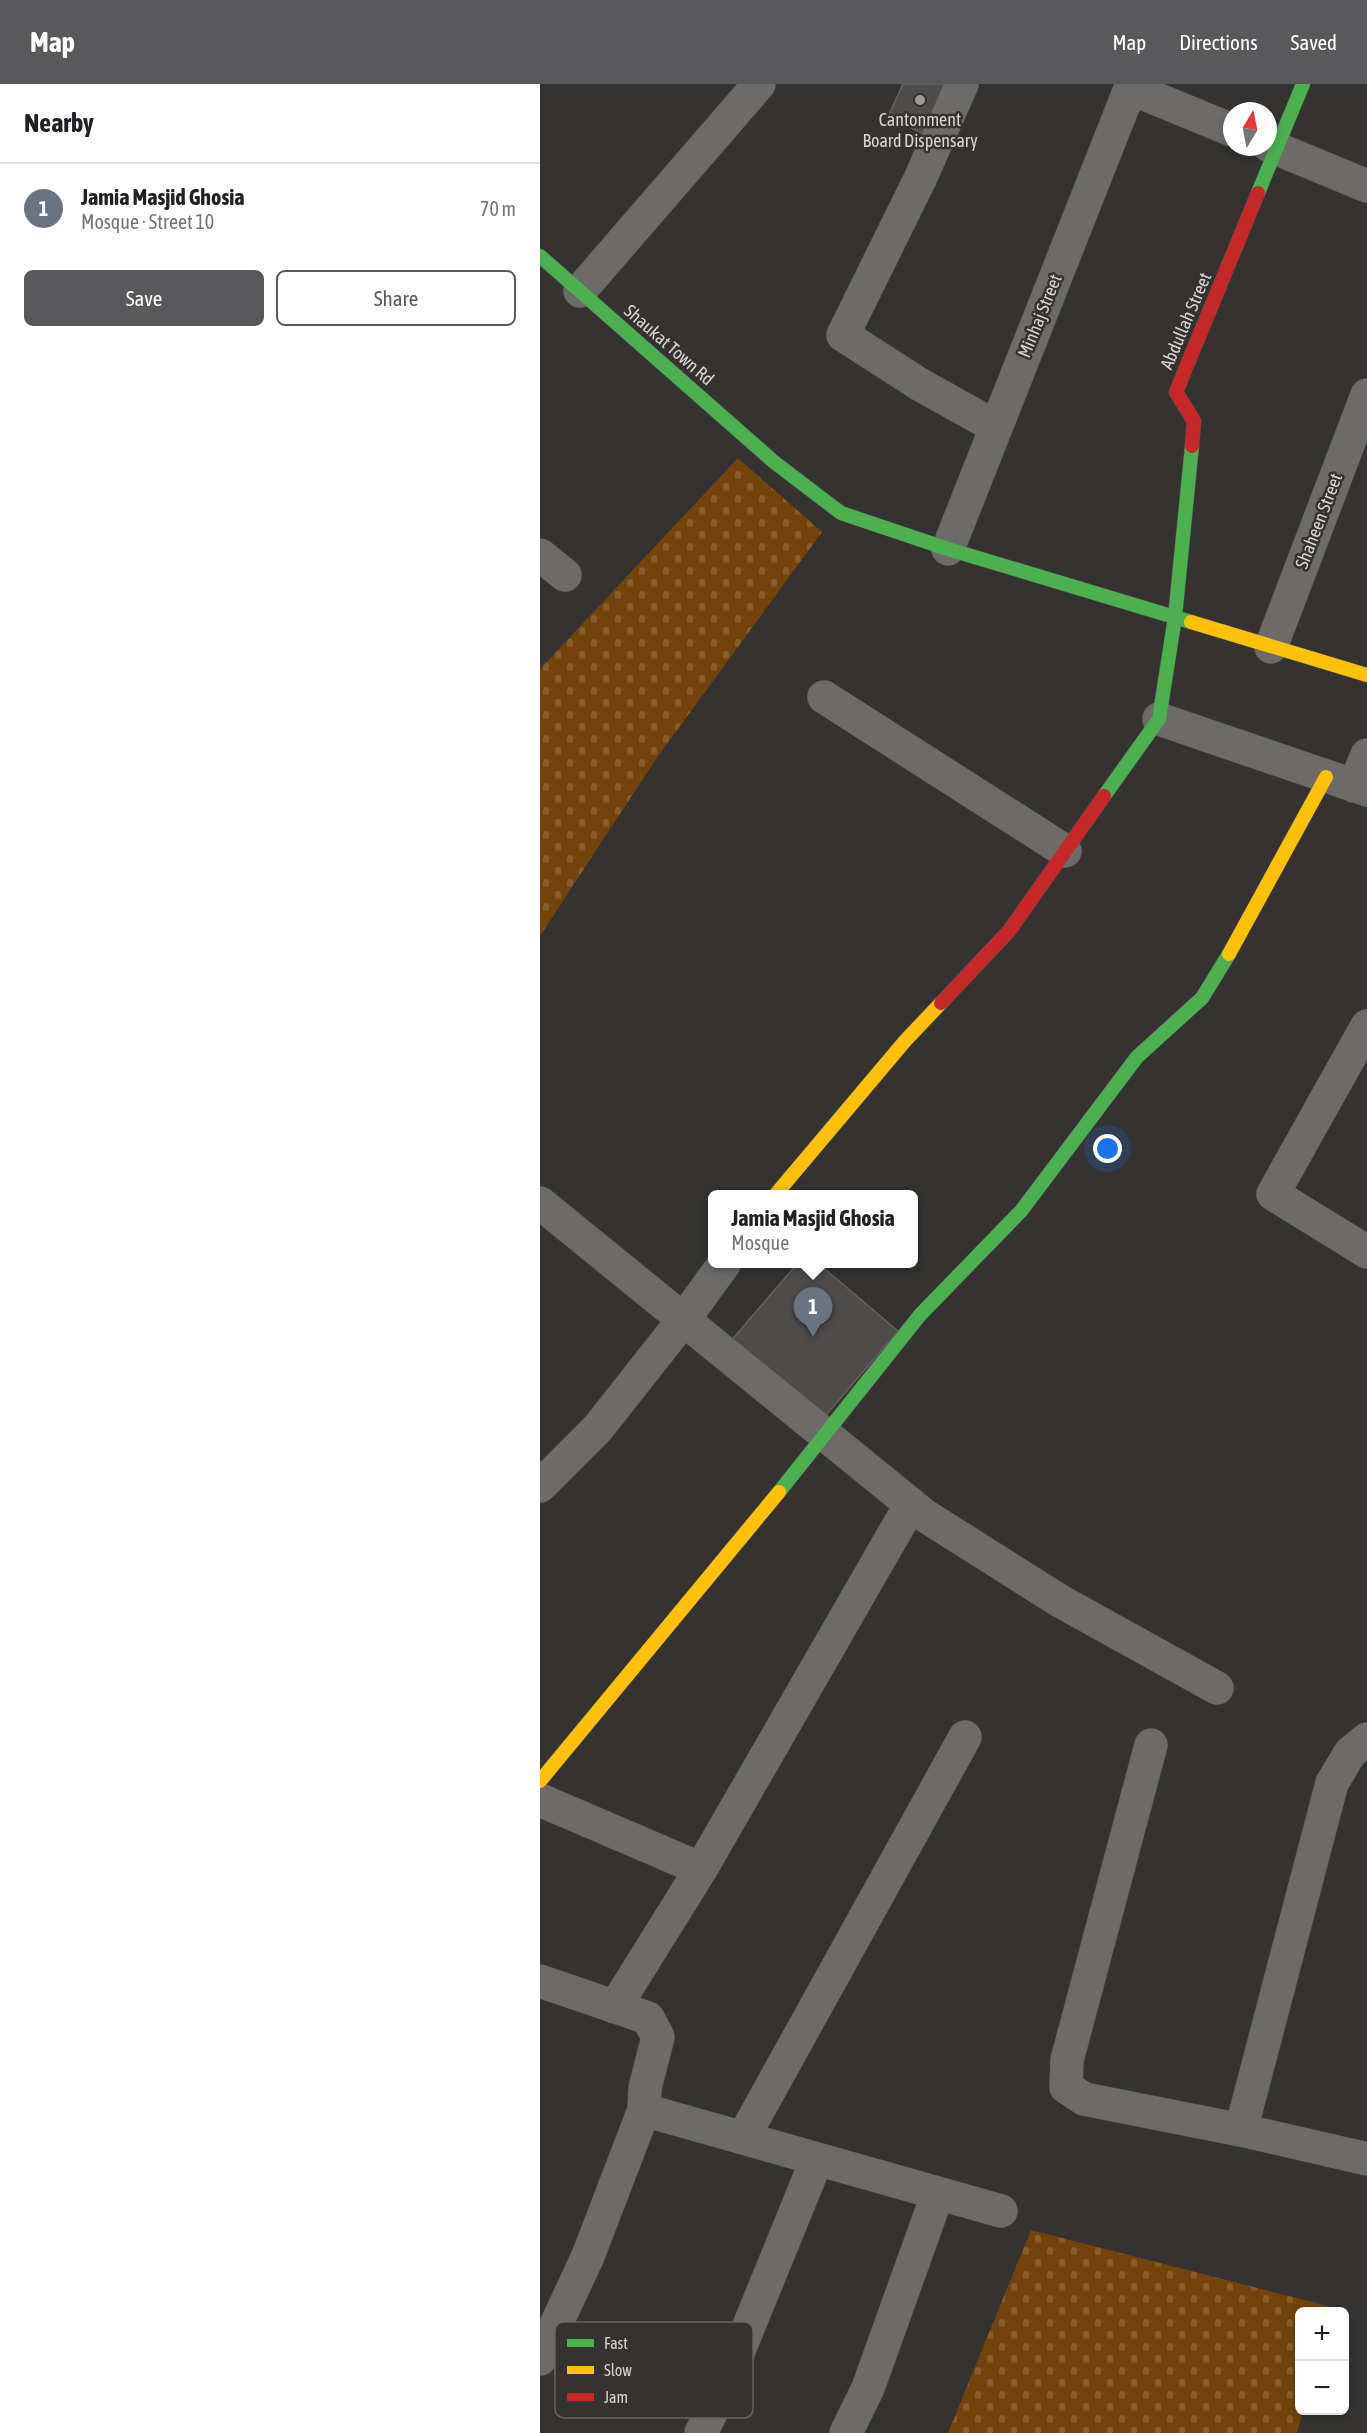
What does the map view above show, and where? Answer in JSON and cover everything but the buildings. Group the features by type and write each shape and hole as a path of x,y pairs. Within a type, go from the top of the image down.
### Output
{"street":[{"path":"580,291 759,84"},
{"path":"962,84 920,179 843,334 919,384 996,427"},
{"name":"Abdullah Street","path":"1277,139 1303,84"},
{"path":"1131,86 1223,126"},
{"name":"Minhaj Street","path":"948,549 1131,86"},
{"path":"1277,149 1367,186"},
{"name":"Abdullah Street","path":"1175,617 1194,421 1176,392 1269,156"},
{"name":"Shaukat Town Rd","path":"540,256 774,462 841,513 948,549 1367,675"},
{"name":"Shaheen Street","path":"1271,647 1367,395"},
{"path":"779,1190 905,1041 1009,931 1159,718 1175,617"},
{"path":"824,698 1065,851"},
{"path":"1159,718 1349,785"},
{"path":"540,1781 826,1435 920,1316 1021,1211 1137,1057 1203,998 1247,923 1349,785 1367,755"},
{"path":"1367,1026 1273,1194 1367,1252"},
{"path":"543,1213 684,1319 924,1515 1060,1601 1217,1688"},
{"path":"540,1486 598,1428 684,1319 720,1268"},
{"path":"615,2007 701,1869 911,1504"},
{"path":"743,2138 965,1737"},
{"path":"1241,2130 1332,1783 1350,1753 1367,1739"},
{"path":"1151,1744 1067,2060 1066,2087 1084,2099 1241,2130 1367,2159"},
{"path":"540,1800 701,1869"},
{"path":"540,1981 648,2018 658,2037 645,2088 644,2110 588,2256 557,2322"},
{"path":"644,2110 1001,2211"},
{"path":"751,2322 817,2159"},
{"path":"846,2433 868,2388 938,2193"},
{"path":"540,2359 555,2327"},
{"path":"701,2433 708,2418"}],"green space":[{"path":"738,458 822,532 656,759 540,936 540,669"},
{"path":"1031,2230 1328,2306 1295,2307 1295,2415 1302,2415 1297,2433 948,2433"}],"traffic: fast":[{"path":"1258,193 1303,84"},
{"path":"540,256 774,462 841,513 948,549 1191,622"},
{"path":"1104,796 1159,719 1175,617 1192,446"},
{"path":"779,1492 920,1315 1021,1211 1137,1057 1202,998 1229,954"}],"traffic: slow":[{"path":"1191,622 1367,675"},
{"path":"1229,954 1326,777"},
{"path":"779,1190 905,1041 941,1003"},
{"path":"540,1781 779,1492"}],"traffic: jam":[{"path":"1192,446 1194,421 1176,392 1258,193"},
{"path":"941,1003 1009,931 1104,796"}],"place":[{"name":"Cantonment Board Dispensary","path":"920,100"},
{"name":"Jamia Masjid Ghosia","path":"813,1337"}]}
